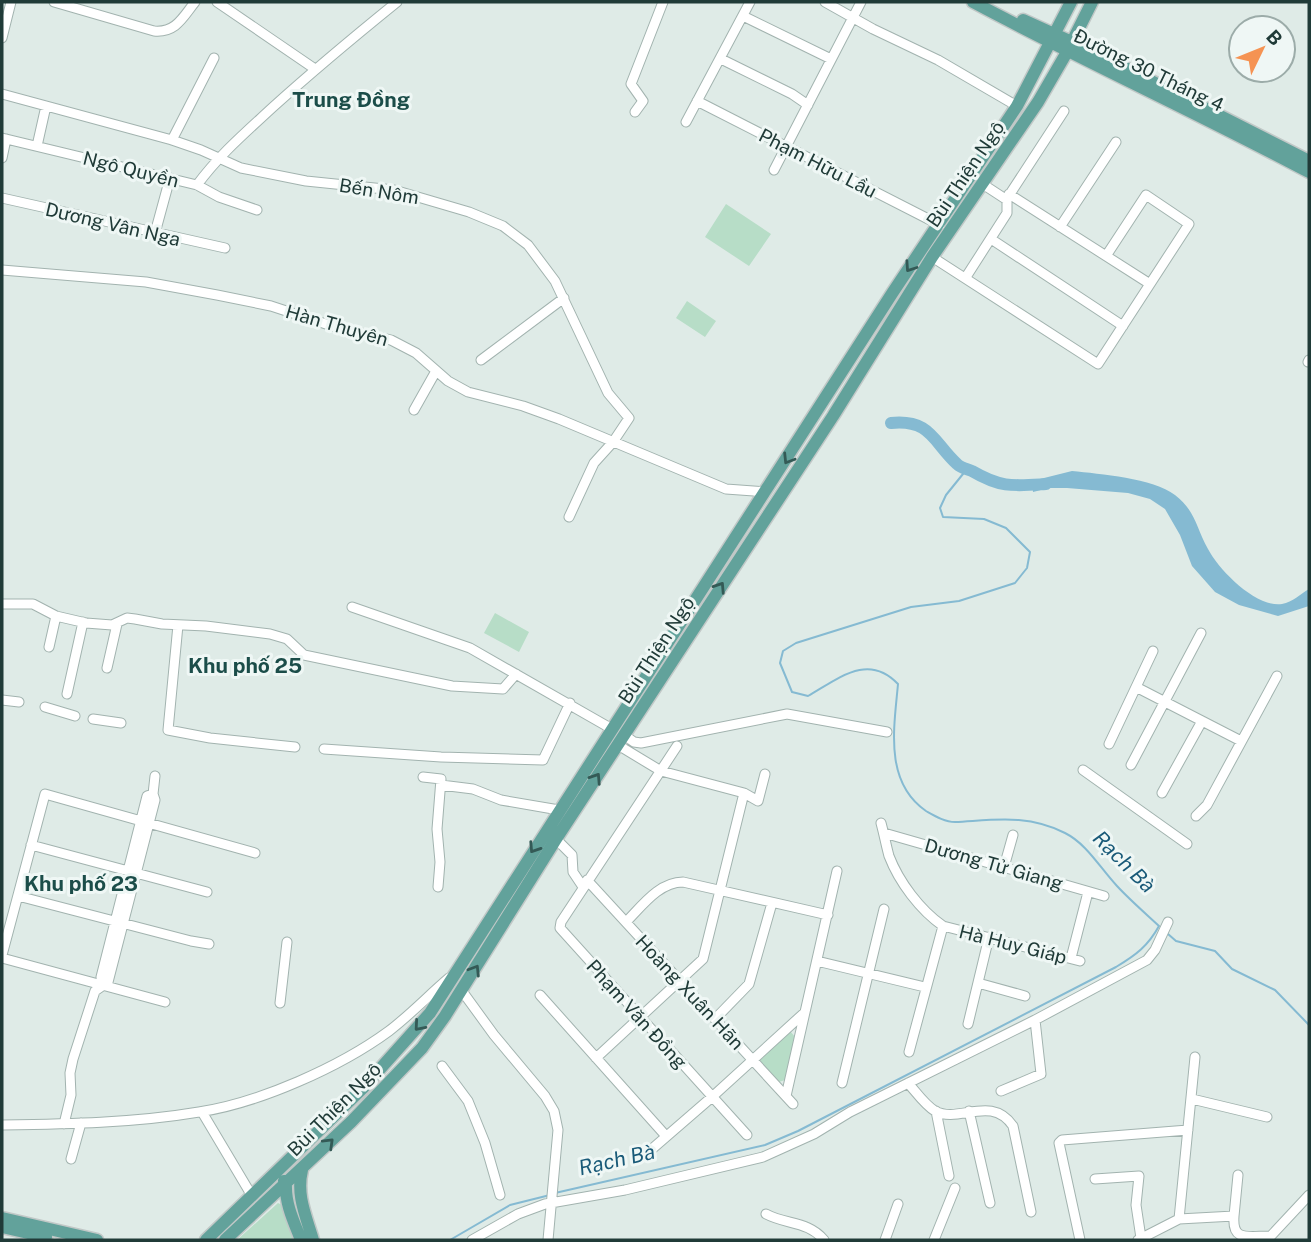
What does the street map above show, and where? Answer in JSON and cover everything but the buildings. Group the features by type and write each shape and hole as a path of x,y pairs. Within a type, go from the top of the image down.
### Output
{"main road":[{"name":"Đường 30 Tháng 4","path":"973,2 1309,161"},
{"name":"Đường 30 Tháng 4","path":"989,2 1053,39"},
{"name":"Bùi Thiện Ngộ","path":"225,1240 351,1122 422,1048 462,990 556,839 615,737 753,524 860,373 932,257 1017,106 1071,2"},
{"name":"Bùi Thiện Ngộ","path":"753,524 766,492 940,225 1038,102 1092,2"},
{"name":"Đường 30 Tháng 4","path":"1198,110 1309,172"},
{"path":"847,365 860,373"},
{"name":"Bùi Thiện Ngộ","path":"206,1240 292,1158 399,1049 430,1013 559,810 615,737"},
{"path":"292,1158 302,1169 300,1198 313,1240"},
{"path":"276,1173 286,1184 287,1203 301,1240"},
{"path":"2,1218 97,1240"},
{"path":"2,1227 60,1240"}],"street":[{"path":"2,38 11,2"},
{"path":"54,2 164,32 177,26 195,2"},
{"path":"217,2 315,69"},
{"path":"197,185 217,158 315,69 397,2"},
{"path":"635,112 643,101 631,84 663,2"},
{"path":"686,122 750,2"},
{"path":"825,2 938,60 1017,106"},
{"path":"774,170 861,2"},
{"path":"743,16 831,59"},
{"path":"172,140 214,58"},
{"path":"721,59 792,94 807,105"},
{"name":"Bến Nôm","path":"2,94 172,140 241,168 286,177 394,190 487,218 503,226 528,245 555,281 608,393 629,418 613,442"},
{"name":"Phạm Hữu Lầu","path":"697,101 940,225"},
{"path":"37,146 46,106"},
{"path":"966,277 1007,213 1008,197 1064,111"},
{"path":"2,158 4,138"},
{"name":"Ngô Quyền","path":"4,138 197,185 219,197 257,210"},
{"path":"1060,227 1116,142"},
{"path":"155,233 170,178"},
{"path":"976,179 1060,227 1150,284"},
{"path":"932,257 1098,364 1189,224 1146,195 1105,256"},
{"name":"Dương Vân Nga","path":"2,198 225,248"},
{"path":"991,239 1123,326"},
{"name":"Hàn Thuyên","path":"2,270 146,282 271,306 332,326 397,342 416,353 455,386 468,392 523,406 645,453 726,489 766,492"},
{"path":"481,360 564,298"},
{"path":"414,410 436,371"},
{"path":"569,517 594,463 613,442"},
{"path":"2,604 33,604 56,616 83,622 117,624 127,618 270,634 287,639 304,655 460,687 503,689 516,674"},
{"path":"352,607 470,648 570,703 661,771 744,793 758,801 765,774"},
{"path":"49,647 56,616"},
{"path":"67,694 83,622"},
{"path":"107,668 117,624"},
{"path":"178,625 168,730 210,738 295,747"},
{"path":"1131,765 1201,633"},
{"path":"1109,744 1153,652"},
{"path":"1196,816 1207,805 1277,676"},
{"path":"1136,687 1241,741"},
{"path":"2,700 19,702"},
{"path":"324,749 543,761 570,703"},
{"path":"45,707 75,716"},
{"path":"615,737 641,743 787,714 887,732"},
{"path":"93,719 121,723"},
{"path":"1162,793 1202,721"},
{"path":"556,839 572,855 573,872 585,884 677,746"},
{"path":"1083,770 1187,844"},
{"path":"64,1124 71,1094 71,1067 95,990 108,982 118,923 145,822 155,800 155,776"},
{"path":"423,777 441,779 438,887"},
{"path":"441,785 481,790 501,800 559,810"},
{"path":"596,1058 703,958 744,793"},
{"path":"165,1002 2,956 45,794 256,853"},
{"name":"Hà Huy Giáp","path":"881,823 890,858 905,885 932,918 943,926 1075,960 1088,892"},
{"name":"Dương Tử Giang","path":"884,833 1104,896"},
{"path":"1004,867 1013,835"},
{"path":"31,845 207,892"},
{"path":"786,1096 837,872"},
{"path":"626,922 664,886 673,882 828,915"},
{"name":"Hoàng Xuân Hãn","path":"585,884 626,922 793,1104"},
{"name":"Phạm Văn Đồng","path":"585,884 560,928 747,1135"},
{"path":"18,896 209,944"},
{"path":"715,1019 749,984 772,902"},
{"path":"842,1083 884,909"},
{"path":"472,1240 518,1214 551,1203 625,1190 763,1157 814,1134 850,1112 1035,1020 1147,960 1164,934 1168,922"},
{"path":"909,1052 943,926"},
{"path":"968,1024 989,937"},
{"path":"280,1003 287,942"},
{"path":"817,961 925,987"},
{"name":"Bùi Thiện Ngộ","path":"2,1125 81,1123 202,1112 286,1087 364,1047 390,1030 458,970"},
{"path":"978,983 1025,996"},
{"path":"462,990 554,1111 558,1130 548,1240"},
{"path":"540,995 666,1136"},
{"path":"645,1155 804,1013"},
{"path":"1001,1091 1041,1073 1035,1020"},
{"path":"1179,1219 1195,1057"},
{"path":"442,1066 468,1101 485,1143 500,1195"},
{"path":"908,1083 936,1111 947,1114 984,1110 1004,1116 1013,1126 1031,1212"},
{"path":"1192,1100 1267,1117"},
{"path":"936,1111 949,1176"},
{"path":"969,1111 990,1203"},
{"path":"202,1112 252,1196"},
{"path":"71,1159 81,1123"},
{"path":"1080,1240 1059,1143 1062,1140 1096,1136 1188,1130"},
{"path":"1238,1175 1234,1233 1242,1240 1269,1238 1309,1195"},
{"path":"1095,1179 1139,1176 1136,1205 1140,1239 1179,1219 1234,1216"},
{"path":"934,1240 955,1188"},
{"path":"885,1240 898,1204"},
{"path":"766,1214 778,1221 793,1222 811,1228 824,1240"}],"green space":[{"path":"726,204 771,234 749,266 705,237"},
{"path":"687,301 716,321 705,337 676,318"},
{"path":"495,613 529,632 519,652 484,633"},
{"path":"790,1031 796,1038 785,1080 779,1082 759,1063"},
{"path":"278,1203 282,1205 293,1240 237,1240"}],"water":[{"path":"1072,471 1126,478 1165,489 1187,507 1213,558 1239,586 1272,604 1286,603 1309,589 1309,606 1278,616 1239,605 1215,592 1192,566 1180,535 1165,509 1150,499 1128,493 1067,488 1049,488 1033,492 1032,481"}],"waterway":[{"name":"Rạch Bà","path":"891,423 923,428 959,465 991,480 1016,485 1046,484"},
{"name":"Rạch Bà","path":"555,1193 765,1145 798,1131 1116,967 1141,950 1159,926 1117,886 1087,850 1065,833 1024,821 948,821 926,811 903,785 898,770 894,736 898,684 887,675 864,669 842,676 808,696 792,692 780,663 783,651 796,643 911,607 959,601 1015,583 1027,568 1030,552 1006,528 984,519 943,517 940,508 946,495 967,469"},
{"path":"1168,934 1176,941 1215,951 1232,969 1275,990 1309,1025"},
{"name":"Rạch Bà","path":"450,1240 510,1205 550,1195"}],"district":[{"name":"Trung Đồng","path":"351,100"},
{"name":"Khu phố 25","path":"245,666"},
{"name":"Khu phố 23","path":"81,884"}]}
